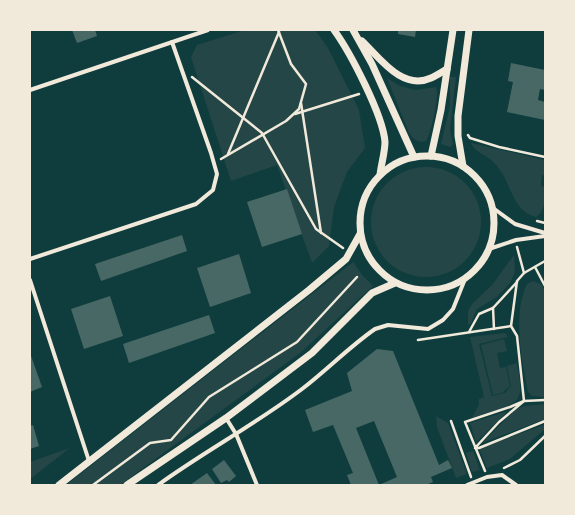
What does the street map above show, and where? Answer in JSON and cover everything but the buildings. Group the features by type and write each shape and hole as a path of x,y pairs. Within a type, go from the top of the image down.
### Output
{"street":[{"path":"30,90 208,30"},
{"path":"334,30 343,42 379,116 385,142 380,175"},
{"path":"431,156 441,110 453,30"},
{"path":"463,166 458,136 458,116 468,30"},
{"path":"354,32 396,75 418,81 430,79 447,69"},
{"path":"354,32 372,64 414,157"},
{"path":"30,259 196,204 213,190 217,174 214,163 172,42"},
{"path":"431,156 452,160 463,166 474,175 484,187 493,208 494,224 489,249 478,268 465,279 437,290 429,291 412,289 395,283 382,274 370,260 365,250 360,234 362,207 366,194 380,175 397,163 414,157 431,156"},
{"path":"493,208 515,224 545,233"},
{"path":"59,485 309,290 346,259 360,234"},
{"path":"489,249 516,240 545,236"},
{"path":"158,485 187,464 236,434 303,389 375,329 388,325 428,329 443,320 453,309 465,279"},
{"path":"30,280 90,462"},
{"path":"127,485 226,418 312,353 372,293 395,283"},
{"path":"226,418 236,434 257,485"},
{"path":"471,484 487,477 502,475 516,485"}],"path":[{"path":"214,163 262,133 286,121 299,110 306,84 291,64 279,31"},
{"path":"228,155 279,31"},
{"path":"181,67 262,133 316,229 350,252"},
{"path":"293,114 367,92"},
{"path":"301,101 321,233"},
{"path":"468,134 470,138 499,147 545,157"},
{"path":"469,332 479,314 494,308 524,273 545,261"},
{"path":"535,267 545,286"},
{"path":"93,485 150,443 171,440 209,397 297,342 357,277"},
{"path":"517,281 511,326 517,336 524,401"},
{"path":"494,308 494,329"},
{"path":"418,340 511,326"},
{"path":"484,469 465,422 510,408 524,401 545,400"},
{"path":"475,448 499,422 524,401"},
{"path":"451,421 471,484"},
{"path":"475,448 479,448 545,421"},
{"path":"487,477 520,460 545,436"}],"shaded area":[{"path":"245,30 315,30 328,48 359,110 365,148 347,172 334,207 329,246 312,263 277,165 231,181 191,57 197,45"},
{"path":"450,77 456,77 450,129 453,144 451,147 441,144 450,106"},
{"path":"387,78 400,86 416,90 436,87 437,98 426,141 420,142 409,133"},
{"path":"471,143 545,160 545,176 542,175 541,186 545,187 545,199 542,211 536,217 521,209 501,172 490,159 476,150"},
{"path":"426,167 447,171 465,183 477,201 481,222 477,243 465,261 447,273 426,277 405,273 387,261 375,243 371,222 375,201 387,183 405,171"},
{"path":"514,255 515,272 510,283 497,297 477,309 471,323 468,325 468,311 472,304 492,285"},
{"path":"353,262 362,275 373,286 300,353 120,485 66,485"},
{"path":"533,281 541,284 545,291 545,397 532,396 528,392 521,352 519,324 522,296 527,284"},
{"path":"505,333 508,337 479,344 492,396 505,393 511,386 507,366 517,363 520,386 518,398 511,404 472,418 479,405 479,399 484,397 470,337"},
{"path":"504,339 507,351 497,353 500,368 506,367 510,386 502,393 493,395 481,345"},
{"path":"545,404 545,419 482,443 516,409 525,406"},
{"path":"508,411 476,442 470,423"},
{"path":"436,416 448,423 467,474 456,478 437,427"},
{"path":"544,425 545,429 510,459 487,468 479,448"},
{"path":"70,448 30,479 30,462"},
{"path":"473,451 480,470 472,472 466,453"}]}
